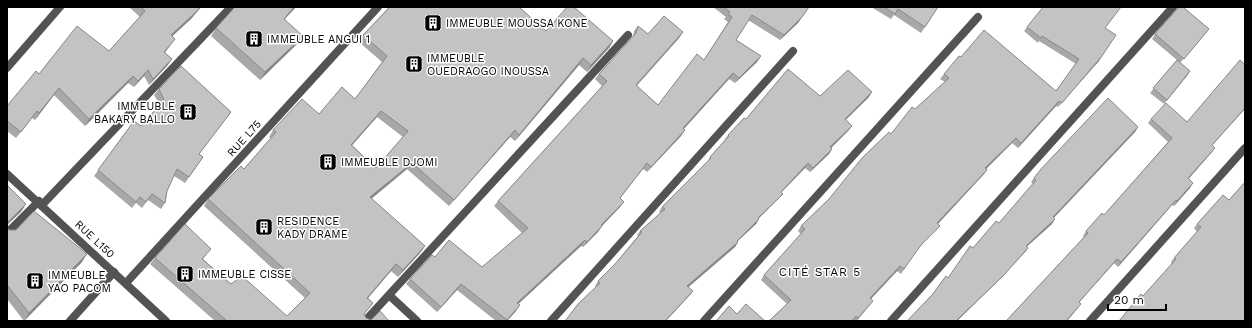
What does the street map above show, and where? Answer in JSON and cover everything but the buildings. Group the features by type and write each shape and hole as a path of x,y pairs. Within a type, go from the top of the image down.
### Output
{"street":[{"path":"7,68 60,7"},
{"path":"7,233 40,203 231,7"},
{"name":"RUE L75","path":"126,283 378,7"},
{"path":"891,321 1173,7"},
{"path":"704,321 978,17"},
{"path":"365,321 628,35"},
{"path":"551,321 794,51"},
{"path":"1090,321 1245,148"},
{"name":"RUE L150","path":"7,174 166,321"},
{"path":"70,321 114,272"},
{"path":"389,295 417,321"}],"place":[{"name":"IMMEUBLE MOUSSA KONE","path":"433,23"},
{"name":"IMMEUBLE ANGUI 1","path":"254,39"},
{"name":"IMMEUBLE OUEDRAOGO INOUSSA","path":"414,64"},
{"name":"IMMEUBLE BAKARY BALLO","path":"188,112"},
{"name":"IMMEUBLE DJOMI","path":"328,162"},
{"name":"RESIDENCE KADY DRAME","path":"264,227"},
{"name":"IMMEUBLE CISSE","path":"185,274"},
{"name":"IMMEUBLE YAO PACOM","path":"35,281"}],"district":[{"name":"CITÉ STAR 5","path":"820,272"}]}
